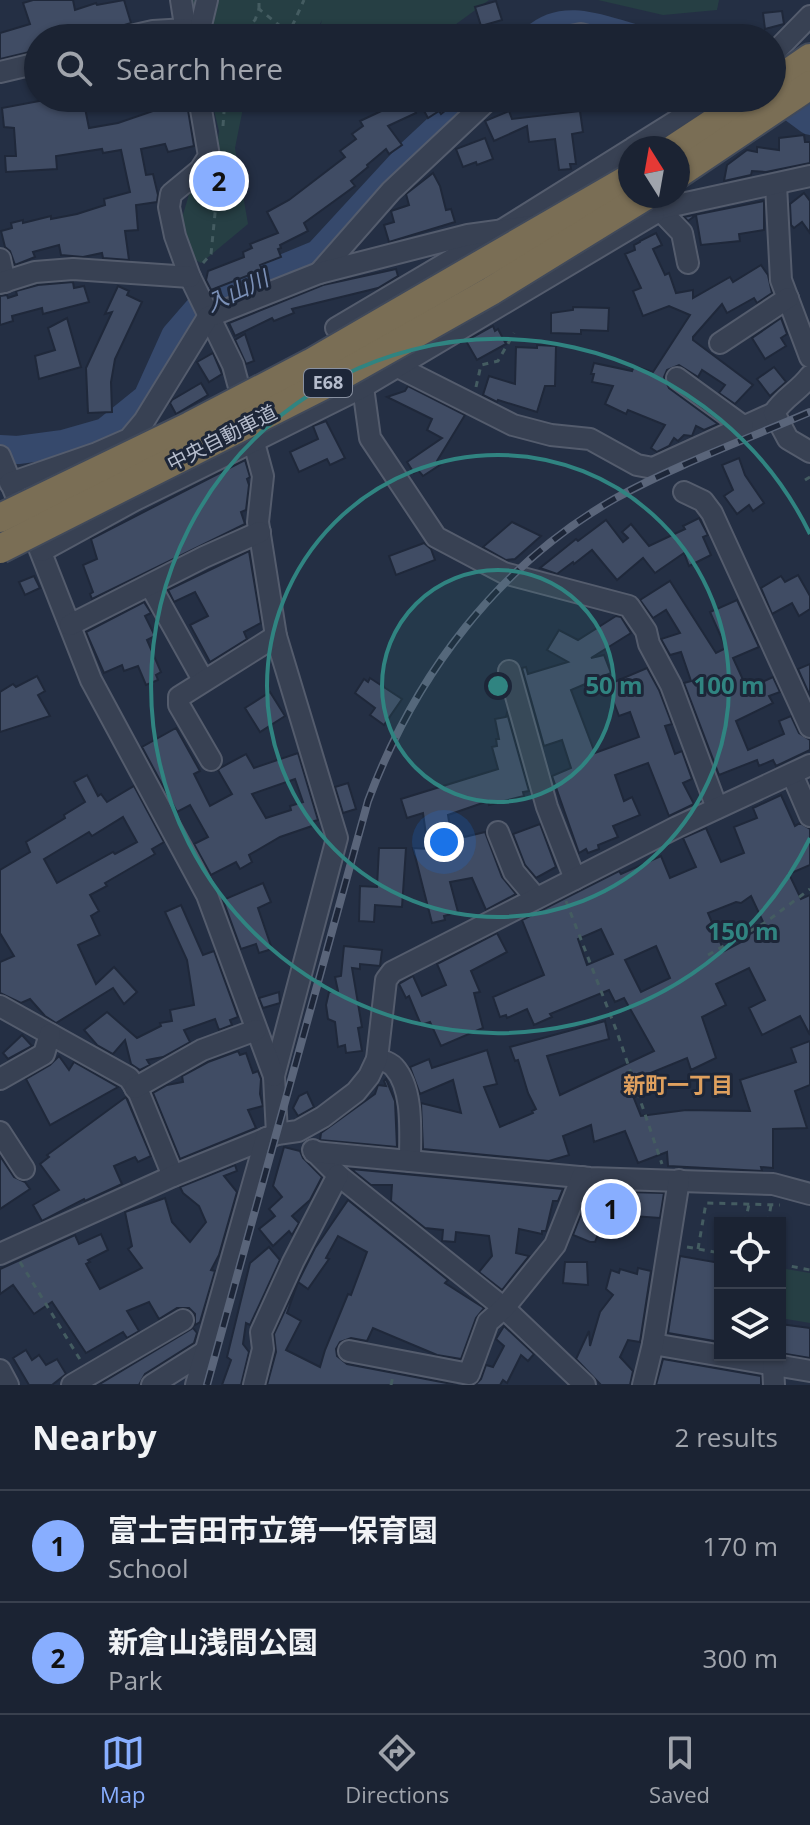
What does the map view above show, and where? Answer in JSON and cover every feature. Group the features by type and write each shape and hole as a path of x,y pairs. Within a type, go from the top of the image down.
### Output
{"highway":[{"path":"690,138 730,112"},
{"path":"690,164 749,112"},
{"name":"中央自動車道","path":"6,499 190,426 311,363 618,185"},
{"name":"中央自動車道","path":"0,549 330,382 491,291 650,208"}],"street":[{"path":"181,0 187,24"},
{"path":"195,24 207,0"},
{"path":"793,74 810,16"},
{"path":"0,72 24,66"},
{"path":"196,1385 271,1136 274,1076 337,838 276,636 258,522 263,476 233,365 190,277 175,236 169,207 171,194 200,170 209,156 201,112"},
{"path":"319,273 391,191 475,112"},
{"path":"653,136 691,112"},
{"path":"336,328 618,158"},
{"path":"690,199 810,176"},
{"path":"776,185 781,280 810,357"},
{"path":"6,499 129,439 144,421 204,309 319,273 468,235 638,208"},
{"path":"42,551 135,500 363,387 651,208"},
{"path":"659,208 682,233 688,263"},
{"path":"0,259 2,283 35,272 73,269 190,277"},
{"path":"720,343 788,298"},
{"path":"398,367 513,425 551,435 590,439 637,465 653,468 774,413 781,402 801,388 810,376"},
{"path":"677,378 743,426"},
{"path":"363,387 370,438 436,537 504,573 629,606 646,631 649,644 671,685 717,808"},
{"path":"774,413 788,439 810,452"},
{"path":"1,459 6,499 42,551 91,680 207,895 274,1076"},
{"path":"684,492 703,501 712,513 810,727"},
{"path":"70,625 260,532"},
{"path":"150,585 203,680"},
{"path":"211,760 179,705 179,697 276,636"},
{"path":"509,671 567,882"},
{"path":"6,1251 173,1176 271,1136 298,1131 323,1117 356,1092 369,1076 377,1059 386,980 392,972 567,882 801,770 810,816"},
{"path":"498,832 514,872 536,898"},
{"path":"0,1006 129,1078 173,1176"},
{"path":"135,1088 202,1050 256,1030"},
{"path":"0,1079 44,1054 50,1034"},
{"path":"377,1059 394,1067 404,1087 410,1108 410,1161"},
{"path":"298,1131 338,1175 504,1308 585,1385"},
{"path":"0,1132 24,1169"},
{"path":"314,1152 582,1177 773,1184 810,1194"},
{"path":"254,1385 263,1349 261,1332 338,1175"},
{"path":"349,1351 469,1374 488,1322 504,1308 555,1245 582,1177"},
{"path":"643,1385 653,1344 668,1243 670,1180"},
{"path":"72,1385 183,1320"},
{"path":"653,1344 773,1375 810,1371"},
{"path":"152,1385 206,1351"}],"path":[{"path":"251,24 259,9 259,0"},
{"path":"293,24 304,0"},
{"path":"259,9 278,24"},
{"path":"472,406 481,365 498,361 514,333"},
{"path":"567,882 670,1180"},
{"path":"708,955 766,922 810,889"},
{"path":"698,1249 706,1203 789,1206"},
{"path":"746,1217 749,1204"},
{"path":"769,1217 771,1205"},
{"path":"668,1243 714,1252"},
{"path":"6,1251 90,1374"},
{"path":"786,1265 810,1270"}],"green space":[{"path":"186,0 489,0 456,24 321,24 322,20 320,24 192,24"},
{"path":"598,0 719,0 717,10 663,15"},
{"path":"214,112 242,112 235,148 248,224 201,263 188,256 182,218 190,191 215,163 219,131"},
{"path":"786,1269 810,1273 810,1323 786,1319"}],"building":[{"path":"73,0 75,10 96,3 124,0 131,23 30,24 23,3"},
{"path":"496,1 502,20 480,24 475,7"},
{"path":"782,11 784,24 764,24 763,13"},
{"path":"24,26 24,53 0,59 0,33"},
{"path":"24,104 24,112 86,112 89,128 118,123 150,112 188,112 194,146 168,152 165,144 141,149 146,175 153,174 158,195 157,202 136,205 138,230 125,231 129,260 103,258 102,253 83,257 61,255 59,245 33,252 35,257 15,265 1,231 12,228 11,223 77,214 105,205 104,199 130,192 121,150 103,153 102,149 56,156 57,169 6,172 5,156 16,156 14,128 4,127 2,108"},
{"path":"379,112 416,113 388,126 402,145 389,154 386,149 351,181 355,186 304,223 308,231 280,245 281,257 260,265 262,270 211,290 206,280 208,271 244,257 243,252 252,248 250,244 278,233 267,212 289,200 345,157 340,151 356,139 352,134 363,126 360,121"},
{"path":"507,112 512,119 580,112 583,132 572,134 576,164 570,164 571,169 559,170 555,139 529,142 527,126 494,141 485,121"},
{"path":"804,135 805,142 810,142 810,163 766,172 752,171 751,175 724,181 727,165 747,150 757,152 757,147 779,150 779,138"},
{"path":"485,138 493,159 463,167 456,149"},
{"path":"433,173 446,210 451,209 455,222 389,242 384,225 394,222 391,211 409,205 406,194"},
{"path":"804,193 810,201 810,233 802,222 794,228 791,225 790,204"},
{"path":"764,201 764,230 739,234 740,241 701,245 696,215 688,221 684,217"},
{"path":"656,233 662,245 653,249 665,275 669,273 676,293 693,290 693,298 730,277 733,282 761,265 768,275 772,293 757,303 754,298 727,313 722,304 693,337 753,385 735,404 719,393 725,385 702,370 698,377 679,365 667,370 664,377 669,388 718,424 704,430 696,426 692,436 684,435 678,441 674,438 669,446 657,452 651,448 665,425 628,410 626,414 605,404 613,386 592,382 594,374 591,374 594,363 632,371 634,366 653,372 690,315 669,306 643,316 633,291 641,288 625,254 635,250 634,245"},
{"path":"396,269 398,276 378,288 292,309 294,313 274,321 272,318 235,336 229,323 323,285"},
{"path":"73,282 74,288 84,286 89,302 43,314 42,308 12,316 13,321 0,325 0,296 7,295 8,298 17,295 16,291 38,285"},
{"path":"118,286 129,291 127,295 142,302 115,359 111,382 112,412 88,413 86,368 112,312 105,314"},
{"path":"573,307 609,308 608,331 551,333 551,313 573,310"},
{"path":"67,318 81,367 39,379 35,356 55,350 48,328"},
{"path":"781,318 787,334 781,338 786,346 765,359 752,338"},
{"path":"493,326 506,344 477,360 466,341"},
{"path":"245,334 254,361 246,364 235,340"},
{"path":"537,345 556,346 555,386 545,386 537,412 497,402 483,395 489,376 515,384 516,347 537,348"},
{"path":"213,353 222,374 209,382 197,362"},
{"path":"774,367 786,382 770,396 757,379"},
{"path":"201,383 208,395 176,414 170,403 172,400"},
{"path":"408,386 465,415 437,461 440,465 423,476 418,470 414,473 407,462 442,438 427,430 432,419 387,397 405,391"},
{"path":"326,421 345,458 330,465 327,459 299,472 290,452 318,439 313,426"},
{"path":"739,458 745,475 764,503 753,511 749,505 737,514 724,496 733,490 722,465"},
{"path":"245,460 250,477 247,479 246,510 241,512 245,524 92,599 90,594 93,592 83,565 97,559 91,539"},
{"path":"699,518 708,535 703,537 711,555 689,566 684,553 655,573 643,558 617,580 592,550 557,574 540,568 606,520 623,542 628,538 622,532 631,524 649,546 685,529 683,526"},
{"path":"512,522 541,536 515,559 506,560 483,547"},
{"path":"424,543 431,549 435,560 396,575 389,556"},
{"path":"249,551 261,623 244,632 247,639 210,662 190,625 208,616 195,592 174,602 168,590"},
{"path":"798,575 810,596 810,609 799,616 792,603 772,614 761,588 781,576 785,582"},
{"path":"34,576 40,588 25,595 19,582"},
{"path":"670,581 716,653 726,648 710,612 737,600 759,647 733,658 744,682 749,688 773,677 780,692 769,696 773,703 736,721 748,750 784,734 779,721 791,716 799,733 810,740 810,750 776,766 773,760 759,766 757,760 719,775 684,683 691,681 681,652 670,655 661,639 680,633 666,610 653,618 640,600"},
{"path":"144,602 151,613 145,616 155,636 147,640 161,672 156,675 158,680 146,685 138,666 124,671 122,665 104,673 86,632"},
{"path":"616,616 621,617 631,633 591,658 604,655 611,673 571,690 595,753 639,737 630,712 619,716 607,685 647,668 672,724 665,726 675,754 682,751 692,779 683,783 694,804 669,816 648,763 615,775 624,801 632,797 640,815 613,826 618,837 598,845 599,849 588,853 586,849 579,853 552,776 571,768 562,740 544,746 522,668 526,667 528,674 568,662 547,650 559,630 578,640"},
{"path":"810,664 810,696 798,669"},
{"path":"37,676 45,691 38,695 50,716 0,732 0,692"},
{"path":"370,678 402,699 384,725 370,715 375,708 355,693 364,679 368,682"},
{"path":"270,692 285,716 260,732 245,708"},
{"path":"507,713 529,791 523,792 524,796 489,805 488,801 448,815 452,840 485,832 502,877 516,894 486,910 472,878 450,882 458,912 432,923 413,848 428,849 423,813 407,818 401,799 498,769 492,747 497,746 496,739 499,739 495,719 506,717"},
{"path":"176,728 200,771 194,774 210,806 232,794 218,770 220,768 246,754 254,768 298,753 318,820 311,822 312,826 280,837 249,855 252,862 240,869 236,862 211,875 194,844 208,837 190,805 177,812 142,747","holes":["295,779 303,802 290,806 291,810 266,818 252,794"]},
{"path":"87,775 98,796 101,794 107,802 134,786 164,842 152,849 155,854 90,895 99,911 91,916 100,935 78,945 96,984 114,967 137,992 124,1004 113,988 56,1023 30,999 21,1003 0,993 0,962 14,956 0,933 0,870 30,852 26,842 85,802 74,782","holes":["123,817 137,842 57,883 44,859 89,832 92,836"]},
{"path":"348,783 356,809 343,813 335,787"},
{"path":"781,795 795,826 800,823 810,829 810,865 789,874 801,899 810,895 810,1035 800,1016 762,1035 749,1008 765,1000 749,968 716,984 726,1005 702,1017 716,1058 691,1070 687,1058 631,1081 633,1084 629,1086 641,1116 686,1110 750,1111 740,1080 796,1062 791,1048 810,1041 810,1085 795,1091 807,1128 773,1129 773,1168 761,1167 762,1171 668,1166 667,1152 638,1163 625,1131 594,1142 591,1125 563,1136 569,1155 549,1161 423,1149 421,1103 461,1113 453,1080 420,1094 410,1067 429,1059 432,1068 487,1050 497,1084 484,1087 500,1127 536,1109 510,1047 605,1021 609,1039 547,1056 560,1095 654,1051 624,998 615,1002 609,990 550,1014 552,1017 534,1025 527,1009 507,1018 506,1015 500,1017 493,997 544,975 522,920 619,871 621,874 661,856 670,878 696,867 683,838 706,828 721,862 744,853 734,827 757,818 753,808","holes":["751,896 765,926 724,951 708,913 736,902 741,903","601,929 613,954 587,965 578,939","656,946 670,978 641,992 625,960"]},
{"path":"540,824 556,867 536,878 525,865 513,834"},
{"path":"379,848 406,848 402,907 375,905 374,922 359,921 360,886 377,887"},
{"path":"263,883 271,902 258,908 272,949 259,953 256,944 241,949 223,900"},
{"path":"181,905 203,955 214,951 238,1017 230,1020 232,1025 219,1030 215,1019 184,1030 190,1042 163,1057 147,1060 150,1065 140,1070 131,1064 125,1040 113,1054 97,1045 84,1030 107,1012 137,1038 161,1026 160,1023 172,1021 170,1010 194,1005 187,960 165,912"},
{"path":"497,933 507,952 471,971 480,992 474,993 483,1028 441,1046 430,1022 421,1025 409,996 406,998 399,984 413,976 422,996 446,985 437,964"},
{"path":"344,946 382,950 380,966 360,964 360,969 352,968 362,1027 358,1028 362,1051 346,1053 345,1045 338,1047 335,1022 328,1019 326,1005 329,992 338,991 335,977 341,976"},
{"path":"279,992 280,1003 263,1008 259,998"},
{"path":"22,1035 32,1046 8,1059 3,1053"},
{"path":"238,1051 240,1055 246,1053 253,1073 258,1071 261,1079 263,1106 248,1110 256,1128 180,1159 153,1093 167,1085 183,1082 182,1076 208,1062"},
{"path":"59,1056 69,1070 74,1062 118,1087 50,1125 26,1079"},
{"path":"386,1079 395,1101 397,1147 320,1140 321,1133 375,1094 378,1085 386,1086"},
{"path":"307,1092 314,1107 298,1116 293,1108 299,1096"},
{"path":"126,1097 151,1156 138,1162 135,1157 114,1166 122,1184 42,1221 33,1205 59,1190 40,1164 49,1157 47,1155"},
{"path":"284,1147 300,1151 322,1177 310,1200 292,1216 299,1223 292,1235 289,1231 273,1246 259,1229 275,1216 269,1209 282,1197 273,1186"},
{"path":"0,1156 14,1177 25,1182 30,1189 0,1209"},
{"path":"235,1165 237,1171 224,1176 237,1192 219,1255 211,1270 215,1271 200,1322 195,1325 195,1314 189,1308 177,1308 159,1319 149,1302 127,1311 139,1331 127,1338 123,1332 86,1353 52,1302 34,1314 13,1285 0,1294 0,1269 75,1235 79,1244 101,1234 108,1250 86,1264 100,1289 142,1268 128,1249 132,1246 125,1212 165,1198 172,1222 190,1242 206,1222 199,1206 180,1187"},
{"path":"351,1169 563,1189 558,1201 553,1201 546,1231 542,1234 519,1229 516,1253 529,1256 502,1290 479,1272 492,1256 489,1236 456,1232 455,1242 442,1241 443,1230 425,1228 391,1201 392,1185 371,1185"},
{"path":"590,1191 664,1193 660,1218 606,1214 595,1242 590,1242 573,1235"},
{"path":"348,1200 448,1280 445,1283 484,1308 476,1318 461,1359 437,1355 373,1328 367,1341 351,1338 340,1342 336,1349 337,1356 347,1364 457,1385 267,1385 276,1352 274,1334 298,1282 315,1248","holes":["338,1236 367,1252 320,1367 286,1350 301,1321 287,1313 298,1282 308,1289 329,1259 326,1258"]},
{"path":"269,1247 280,1260 250,1325 246,1323 243,1344 249,1352 241,1385 222,1385 231,1360 227,1357 250,1263"},
{"path":"680,1256 714,1262 714,1341 668,1333"},
{"path":"565,1262 587,1262 588,1285 563,1283"},
{"path":"638,1268 651,1271 640,1342 628,1340 620,1357 633,1371 630,1385 601,1385 576,1359 589,1331 590,1346 600,1312 613,1295 606,1289 611,1270 637,1274"},
{"path":"786,1325 810,1328 810,1358 786,1354"},
{"path":"504,1326 534,1354 528,1361 521,1355 507,1383 503,1380 500,1385 475,1385 486,1365 493,1367 504,1346 496,1339"},
{"path":"193,1328 197,1333 194,1343 145,1374 139,1385 98,1385"},
{"path":"26,1350 32,1360 39,1355 46,1365 57,1359 66,1374 52,1385 29,1385 13,1358"},
{"path":"663,1359 761,1376 761,1385 656,1385"}],"waterway":[{"name":"入山川","path":"786,103 810,121"},
{"name":"入山川","path":"0,449 18,450 63,444 105,432 147,398 175,336 201,306 231,290 318,254 411,153 455,112"}],"railway":[{"path":"207,1385 368,801 387,755 436,667 465,627 498,590 573,525 663,474 810,412"}],"place":[{"name":"新倉山浅間公園","path":"219,181"},
{"name":"富士吉田市立第一保育園","path":"611,1209"}],"district":[{"name":"新町一丁目","path":"678,1085"}]}
